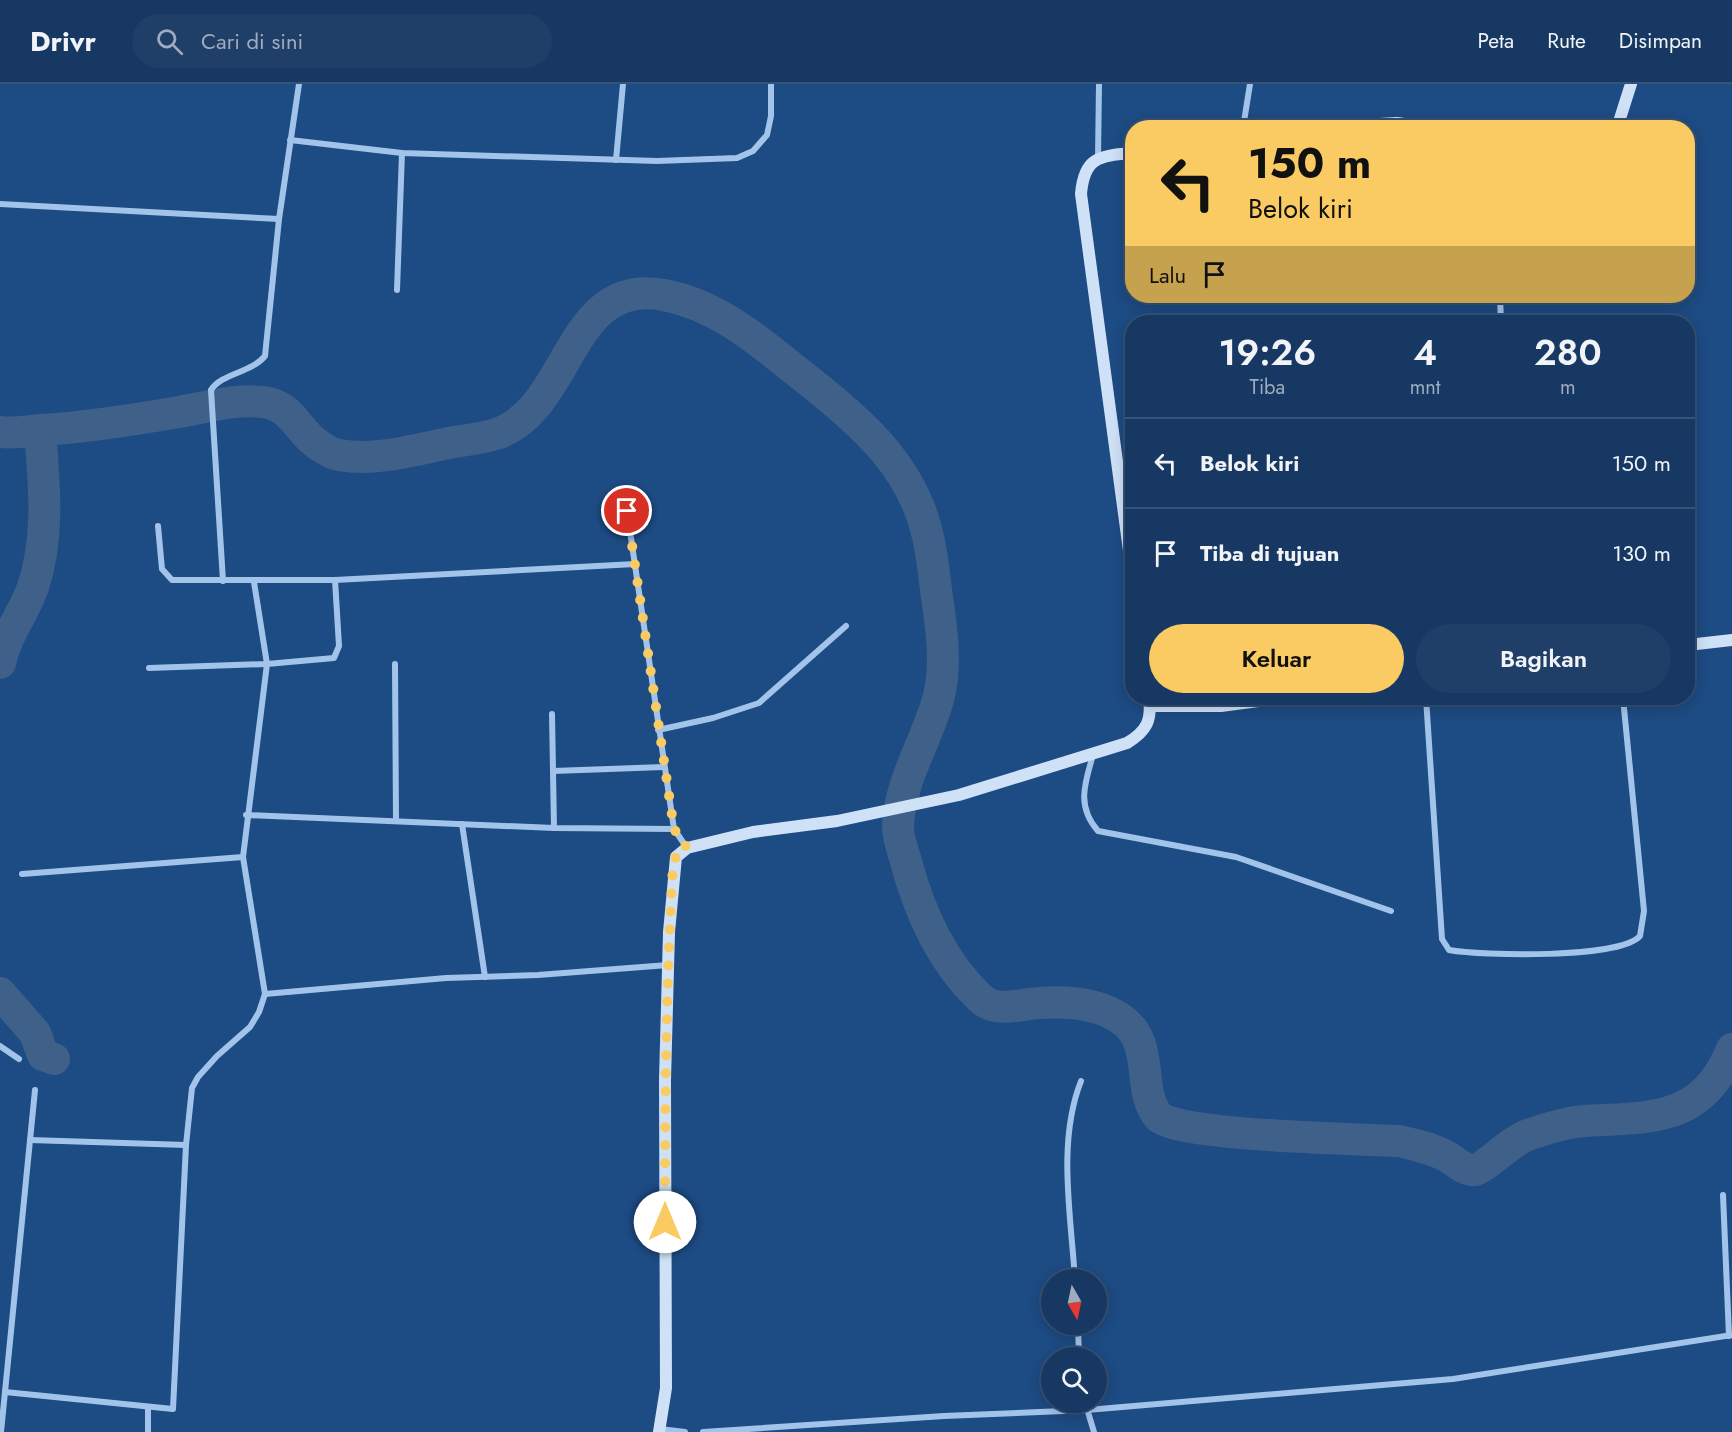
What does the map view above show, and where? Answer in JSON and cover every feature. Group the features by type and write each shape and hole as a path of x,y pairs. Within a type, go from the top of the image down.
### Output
{"street":[{"path":"223,581 211,390 216,383 249,370 265,356 279,219 299,84"},
{"path":"616,160 623,84"},
{"path":"290,141 402,153 616,160 689,161 737,158 753,151 761,144 770,127 771,84"},
{"path":"1098,158 1099,84"},
{"path":"1244,120 1250,84"},
{"path":"1620,120 1631,84"},
{"path":"397,290 402,153"},
{"path":"1125,154 1098,158 1086,168 1081,194 1125,521"},
{"path":"0,204 279,219"},
{"path":"627,511 674,829 687,848"},
{"path":"158,526 160,562 165,576 172,580 254,582 335,580 635,564"},
{"path":"149,668 267,664 330,659 337,655 339,646 335,580"},
{"path":"5,1392 173,1409 186,1145 192,1088 198,1077 250,1027 260,1012 265,994 243,857 246,815 267,664 254,582"},
{"path":"658,730 713,718 759,704 846,626"},
{"path":"1695,644 1732,640"},
{"path":"395,664 396,820"},
{"path":"685,1432 660,1431 666,1388 665,1080 668,965 673,866 676,856 687,848 753,832 898,810 959,795 1093,754 1139,736 1149,722 1149,705"},
{"path":"1203,705 1229,705"},
{"path":"1426,705 1442,939 1449,950 1476,954 1595,952 1624,947 1640,936 1644,911 1624,705"},
{"path":"552,714 554,828"},
{"path":"1093,754 1082,795 1086,814 1098,831 1236,857 1391,911"},
{"path":"553,771 664,767"},
{"path":"246,815 554,828 674,829"},
{"path":"462,824 485,977"},
{"path":"22,874 243,857"},
{"path":"265,994 668,965"},
{"path":"0,1046 19,1059"},
{"path":"1075,1269 1069,1132 1072,1103 1081,1081"},
{"path":"1,1432 35,1090"},
{"path":"30,1140 186,1145"},
{"path":"1107,1405 1453,1379 1730,1335 1723,1195"},
{"path":"148,1408 148,1432"},
{"path":"703,1432 1041,1409"},
{"path":"1088,1413 1094,1432"}],"waterway":[{"path":"0,432 94,425 252,401 273,404 282,409 312,440 326,450 339,455 382,456 481,438 496,434 521,420 541,399 588,324 608,305 632,294 664,295 685,300 705,308 741,329 776,354 848,413 883,448 898,468 921,512 933,564 941,629 943,669 934,712 903,793 899,835 910,877 933,933 965,983 985,1002 1000,1007 1050,1002 1082,1004 1102,1009 1121,1019 1132,1029 1138,1040 1152,1105 1158,1116 1171,1123 1232,1132 1399,1141 1435,1151 1471,1170 1479,1168 1514,1142 1549,1128 1578,1122 1653,1116 1673,1111 1690,1103 1706,1090 1720,1073 1732,1049"},
{"path":"0,663 6,643 33,587 42,548 44,509 40,430"},
{"path":"0,993 35,1033 43,1055 54,1059"}],"route":[{"path":"627,511 674,829 687,848 676,856 673,866 669,932 665,1080 665,1222"}]}
